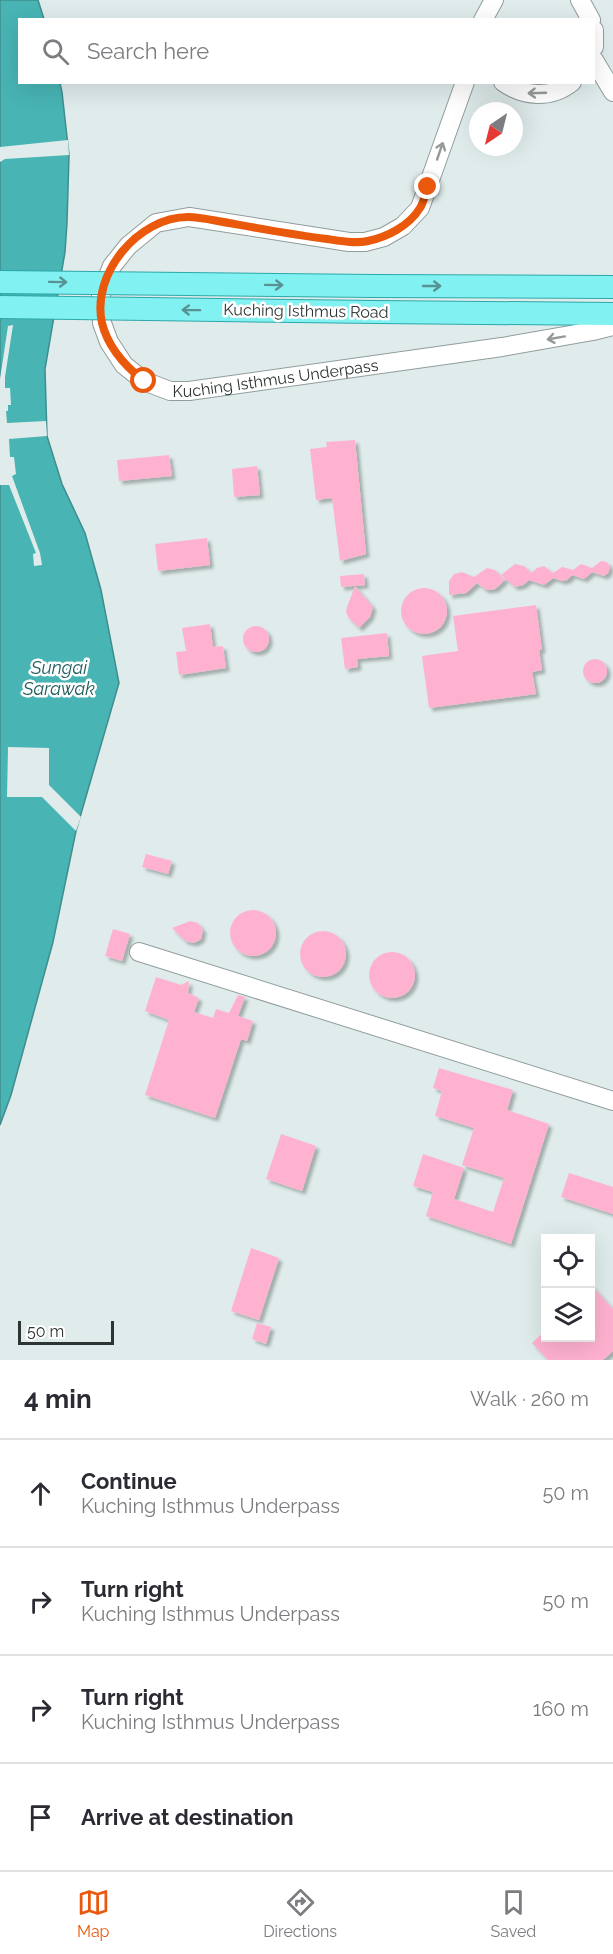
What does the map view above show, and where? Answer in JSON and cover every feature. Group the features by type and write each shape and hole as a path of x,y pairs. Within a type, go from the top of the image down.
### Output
{"main road":[{"name":"Kuching Isthmus Road","path":"0,282 613,287"},
{"name":"Kuching Isthmus Road","path":"0,307 613,314"}],"street":[{"path":"484,18 494,0"},
{"path":"580,0 590,18"},
{"path":"595,62 613,92"},
{"name":"Kuching Isthmus Underpass","path":"464,84 420,208 403,226 384,237 365,242 349,242 189,217 156,223 128,246 112,266 101,294 102,323 109,342 124,365 144,381 170,391 189,391 502,347 613,326"},
{"path":"506,84 512,89 527,94 543,94 558,91 569,84"},
{"path":"139,952 613,1101"}],"water":[{"name":"Sungai Sarawak","path":"0,0 38,0 44,18 18,18 18,84 60,84 69,155 65,252 45,369 47,436 62,484 85,533 101,590 119,683 76,831 53,942 11,1095 0,1125"}],"pier":[{"path":"68,140 69,155 5,159 0,162 0,147"},
{"path":"13,325 5,377 5,388 10,388 11,405 8,405 8,411 6,411 7,423 46,421 47,436 9,439 10,457 14,457 16,474 12,476 40,553 42,565 34,566 33,554 36,553 9,485 0,485 0,379 8,326"},
{"path":"8,747 49,748 49,785 81,817 76,831 42,797 7,797"}],"building":[{"path":"355,440 366,554 340,561 332,498 316,500 310,449 327,447 326,442"},
{"path":"169,455 172,476 119,481 117,460"},
{"path":"257,466 260,495 234,497 232,469"},
{"path":"207,538 210,565 158,571 155,544"},
{"path":"601,561 607,562 610,567 604,576 592,572 584,579 572,575 562,581 553,578 544,585 529,580 515,587 501,575 515,564 524,566 531,573 544,566 553,573 562,567 573,570 581,564 592,568"},
{"path":"487,568 495,570 505,580 495,589 486,590 477,583 466,593 449,595 449,581 454,574 462,572 474,577"},
{"path":"364,574 365,585 341,587 340,576"},
{"path":"355,586 373,607 370,617 359,628 346,612"},
{"path":"424,588 440,595 447,611 440,627 424,634 408,627 401,611 408,595"},
{"path":"536,605 542,650 539,650 542,670 532,672 536,694 429,708 422,656 458,651 453,616"},
{"path":"210,624 213,647 223,646 226,668 179,675 176,652 186,651 182,628"},
{"path":"256,626 265,630 269,639 265,648 256,652 247,648 243,639 247,630"},
{"path":"387,633 389,656 357,659 358,667 345,669 341,638"},
{"path":"595,659 603,663 607,671 603,679 595,683 587,679 583,671 587,663"},
{"path":"146,854 172,861 168,874 142,867"},
{"path":"253,910 269,917 276,933 269,949 253,956 237,949 230,933 237,917"},
{"path":"190,921 198,923 203,930 201,939 194,943 185,941 172,928"},
{"path":"113,929 130,934 122,961 105,956"},
{"path":"323,931 339,938 346,954 339,970 323,977 307,970 300,954 307,938"},
{"path":"392,952 408,959 415,975 408,991 392,998 376,991 369,975 376,959"},
{"path":"156,977 181,985 189,981 188,993 199,998 194,1012 213,1018 216,1009 229,1013 238,995 245,997 238,1016 253,1021 247,1041 241,1039 215,1118 145,1095 169,1020 145,1011"},
{"path":"439,1068 513,1090 507,1110 549,1124 511,1244 426,1216 433,1192 413,1186 423,1154 464,1168 454,1199 493,1212 504,1178 462,1165 474,1128 435,1116 442,1091 433,1088"},
{"path":"281,1134 316,1146 302,1191 266,1179"},
{"path":"569,1173 613,1187 613,1214 561,1197"},
{"path":"251,1248 279,1258 259,1320 231,1311"},
{"path":"595,1289 613,1309 613,1351 603,1360 548,1360 532,1343 541,1335 541,1342 595,1342"},
{"path":"257,1323 271,1327 266,1344 252,1339"}],"route":[{"path":"144,381 124,365 109,342 102,323 101,294 112,266 128,246 156,223 189,217 318,238 365,242 384,237 403,226 420,208 428,187"}]}
